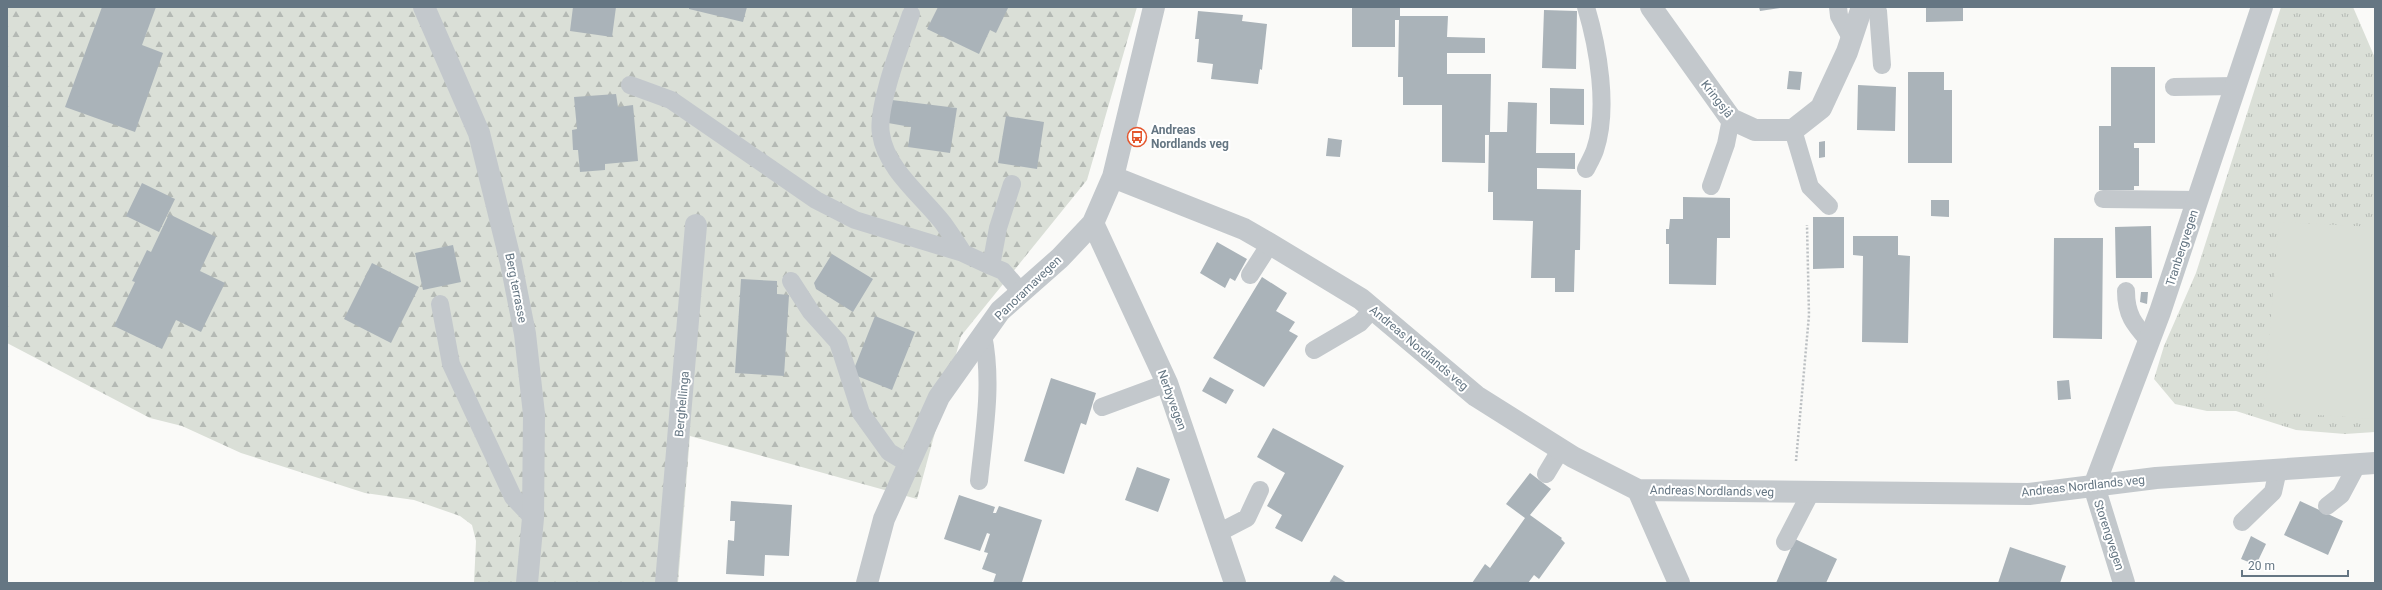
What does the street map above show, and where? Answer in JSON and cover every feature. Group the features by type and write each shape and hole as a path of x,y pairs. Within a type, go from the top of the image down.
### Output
{"street":[{"name":"Berg terrasse","path":"424,7 479,133 511,263 525,334 534,414 533,518 527,583"},
{"name":"Kringsjå","path":"1651,7 1731,119 1755,130 1793,130"},
{"path":"1793,130 1821,108 1851,38 1862,7"},
{"name":"Tranbergvegen","path":"2094,486 2149,341 2198,200 2262,7"},
{"name":"Panoramavegen","path":"868,583 884,519 939,397 1000,311 1060,258 1093,223 1113,177 1151,8"},
{"name":"Andreas Nordlands veg","path":"1113,177 1237,226 1270,244 1361,299 1476,396 1560,449 1638,490 2028,494 2156,478 2366,464"},
{"name":"Nerbyvegen","path":"1093,223 1167,383 1235,583"},
{"name":"Berghellinga","path":"666,583 696,225"},
{"name":"Storengvegen","path":"2094,486 2124,583"},
{"path":"1638,490 1679,583"}],"lane":[{"path":"1586,7 1598,66 1601,118 1595,150 1586,169"},
{"path":"1838,7 1839,16 1851,38"},
{"path":"1874,7 1878,11 1882,65"},
{"path":"911,14 885,95 880,133 884,146 892,162 943,223 963,254"},
{"path":"630,85 671,100 816,200 856,220 963,254 1003,271 1021,292"},
{"path":"2174,87 2235,86"},
{"path":"1711,186 1726,144 1731,119"},
{"path":"1793,130 1810,187 1829,206"},
{"path":"991,266 998,228 1012,184"},
{"path":"2103,199 2198,200"},
{"path":"1250,275 1270,244"},
{"path":"791,281 811,312 838,342 861,413 890,452 909,464"},
{"path":"2126,291 2126,309 2137,328 2149,341"},
{"path":"440,304 450,364 513,497 533,518"},
{"path":"1314,350 1360,323 1373,310"},
{"path":"979,481 986,411 988,360 983,335"},
{"path":"1102,407 1167,383"},
{"path":"1546,474 1560,449"},
{"path":"2327,506 2341,495 2366,464"},
{"path":"2242,522 2273,492 2278,470"},
{"path":"1218,534 1247,518 1260,490"},
{"path":"1785,542 1803,492"}],"path":[{"path":"1803,492 1797,442 1809,315 1807,217 1810,187"}],"green space":[{"path":"7,7 1137,7 1087,180 961,336 917,499 690,436 678,583 474,583 476,541 472,525 460,516 414,500 365,493 241,453 182,426 150,418 7,343"},
{"path":"2281,7 2353,7 2375,58 2375,432 2345,434 2296,430 2236,411 2207,411 2175,404 2154,379 2164,346 2196,273"},
{"path":"2279,222 2375,227 2375,419 2263,411"}],"building":[{"path":"102,7 156,7 142,45 163,53 135,132 65,107"},
{"path":"573,7 616,7 612,37 570,31"},
{"path":"689,7 747,7 743,22 689,9"},
{"path":"938,7 1008,8 996,33 990,30 979,54 927,29"},
{"path":"1352,7 1400,7 1400,16 1448,16 1447,37 1485,38 1485,53 1447,53 1447,74 1491,74 1490,132 1507,132 1508,102 1537,103 1536,153 1575,153 1575,169 1537,168 1537,189 1581,190 1580,250 1575,250 1574,292 1555,292 1555,278 1531,278 1533,221 1493,220 1493,192 1488,192 1489,135 1485,135 1485,163 1442,162 1442,105 1403,105 1403,77 1398,77 1399,20 1395,20 1395,47 1352,47"},
{"path":"1759,7 1780,7 1780,8 1760,11"},
{"path":"1926,7 1963,7 1963,21 1926,22"},
{"path":"1544,10 1577,11 1576,69 1542,68"},
{"path":"1198,11 1243,15 1242,21 1267,24 1262,70 1260,69 1258,84 1211,79 1213,64 1197,62 1199,39 1195,39"},
{"path":"2111,67 2155,67 2155,143 2134,143 2134,148 2139,148 2139,186 2134,186 2134,190 2099,190 2099,126 2111,126"},
{"path":"1789,71 1802,72 1800,90 1787,89"},
{"path":"1908,72 1944,72 1944,90 1952,90 1952,163 1908,163"},
{"path":"1858,85 1896,87 1895,131 1857,130"},
{"path":"1550,88 1584,89 1584,125 1550,124"},
{"path":"616,94 618,107 633,105 638,161 605,164 605,170 580,172 578,150 573,150 572,130 577,129 574,97"},
{"path":"892,100 957,108 950,153 908,147 911,127 888,123"},
{"path":"1006,116 1044,122 1037,169 998,163"},
{"path":"1328,138 1342,140 1340,157 1326,156"},
{"path":"1825,141 1825,157 1819,158 1819,142"},
{"path":"142,183 175,199 159,232 126,216"},
{"path":"1683,197 1730,198 1730,238 1717,238 1716,285 1669,284 1669,244 1666,244 1666,229 1669,229 1670,219 1683,219"},
{"path":"1931,200 1949,200 1949,217 1931,216"},
{"path":"169,214 216,237 200,271 225,283 201,332 176,320 162,349 114,326 135,282 132,281 147,250 151,252"},
{"path":"1813,217 1844,217 1844,268 1813,269"},
{"path":"2151,226 2152,278 2116,278 2115,227"},
{"path":"1853,236 1898,236 1898,255 1910,256 1908,343 1862,342 1863,256 1853,255"},
{"path":"2054,238 2103,238 2102,339 2053,338"},
{"path":"1217,242 1247,259 1235,281 1230,278 1225,288 1200,273"},
{"path":"453,245 461,282 423,290 415,253"},
{"path":"832,254 873,279 853,312 816,289 814,283"},
{"path":"372,263 419,287 391,343 344,319"},
{"path":"1262,277 1287,293 1276,311 1295,322 1289,331 1298,336 1264,387 1213,358"},
{"path":"741,279 777,281 777,294 789,295 784,376 735,373"},
{"path":"2141,292 2148,292 2147,304 2140,302"},
{"path":"875,316 915,332 892,390 852,374"},
{"path":"1210,377 1234,390 1226,404 1202,391"},
{"path":"1051,378 1096,393 1086,425 1081,423 1064,474 1024,461"},
{"path":"2069,380 2071,399 2058,400 2057,381"},
{"path":"1273,428 1344,466 1302,542 1275,528 1282,515 1267,506 1285,473 1257,457"},
{"path":"1137,467 1170,479 1158,512 1125,500"},
{"path":"1530,473 1551,489 1530,515 1562,538 1561,539 1565,543 1539,579 1534,575 1528,583 1472,583 1485,564 1490,568 1525,518 1506,504"},
{"path":"959,495 995,507 993,513 996,513 999,506 1042,520 1022,582 993,583 996,574 982,569 988,553 984,552 990,534 987,533 980,551 944,539"},
{"path":"731,501 792,505 789,556 765,555 764,576 726,574 728,540 734,541 735,521 730,521"},
{"path":"2300,501 2343,521 2328,555 2284,535"},
{"path":"2251,536 2266,544 2256,565 2241,559"},
{"path":"1795,539 1837,559 1826,583 1776,583"},
{"path":"2010,547 2066,566 2060,583 1998,583"},
{"path":"1334,575 1347,583 1329,583"}],"place":[{"name":"Andreas Nordlands veg","path":"1137,137"}]}
